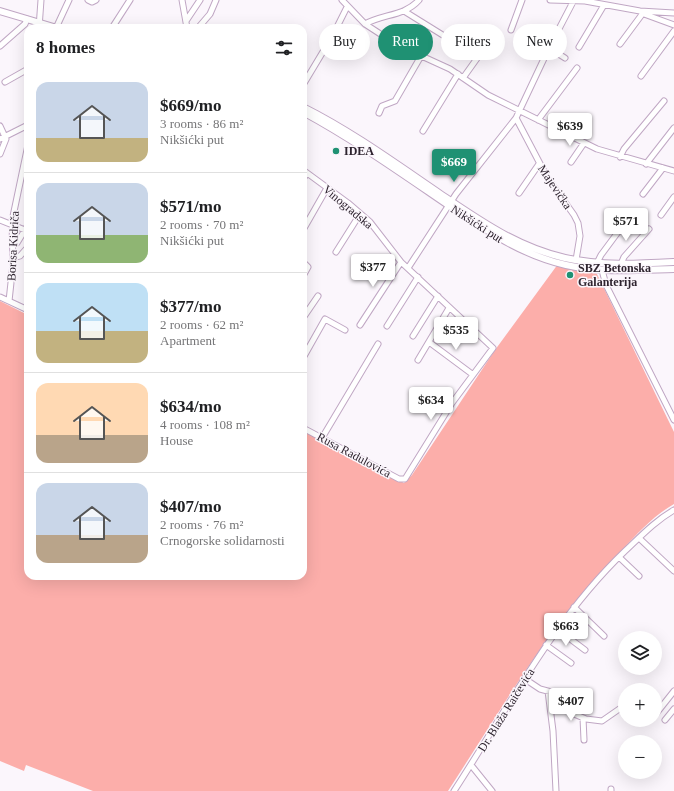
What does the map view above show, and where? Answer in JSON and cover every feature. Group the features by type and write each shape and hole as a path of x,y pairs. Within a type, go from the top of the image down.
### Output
{"main road":[{"path":"0,11 27,19 37,24"},
{"path":"307,109 347,132 450,203 500,234 542,252 597,263 621,264 674,262"},
{"name":"Nikšićki put","path":"307,114 450,203 501,240 529,253 564,264 602,270 674,268"}],"street":[{"path":"39,24 41,0"},
{"path":"58,24 69,0"},
{"path":"88,0 92,2 96,0"},
{"path":"115,24 130,0"},
{"path":"182,0 186,24"},
{"path":"186,21 200,0"},
{"path":"201,24 210,14 216,0"},
{"path":"342,0 347,7 366,24 382,16 404,11 419,0"},
{"path":"511,30 522,0"},
{"path":"550,0 604,5 641,12 674,13"},
{"path":"562,24 573,1"},
{"path":"579,47 604,5"},
{"path":"307,78 333,35 347,7"},
{"path":"404,11 441,34"},
{"path":"641,12 674,25"},
{"path":"620,44 641,12"},
{"path":"25,24 27,19"},
{"path":"0,46 24,25"},
{"path":"641,76 674,31"},
{"path":"379,113 382,106 395,101 419,60"},
{"path":"429,60 458,74 477,88 584,143 620,157 674,171"},
{"path":"463,78 476,60"},
{"path":"408,268 450,203 516,118 544,60"},
{"path":"538,120 577,68"},
{"path":"5,82 24,71"},
{"path":"423,131 458,74"},
{"path":"620,157 624,149 664,101"},
{"name":"Majevička","path":"516,118 539,164 578,223 580,238 576,260"},
{"path":"0,126 6,137 0,154"},
{"path":"0,139 24,127"},
{"path":"646,164 674,128"},
{"path":"571,162 584,143"},
{"path":"519,193 539,164"},
{"name":"Borisa Kidriča","path":"8,301 13,258 12,226 24,165"},
{"path":"643,194 663,168"},
{"name":"Vinogradska","path":"307,173 360,214 378,232 401,262 493,348 472,374"},
{"path":"307,223 327,188"},
{"path":"661,215 674,197"},
{"path":"336,252 360,214"},
{"path":"0,220 24,230"},
{"path":"597,263 600,255 624,224"},
{"path":"621,264 624,257 649,229"},
{"path":"12,246 17,242 24,232"},
{"path":"13,258 20,256 24,252"},
{"path":"360,325 401,262"},
{"path":"602,270 606,285 674,420"},
{"path":"387,326 418,277"},
{"path":"307,312 318,296"},
{"path":"413,336 438,296"},
{"path":"0,297 24,308"},
{"path":"418,360 449,308"},
{"path":"307,351 325,319 345,330"},
{"path":"429,342 472,374"},
{"path":"322,438 378,344"},
{"name":"Rusa Radulovića","path":"307,430 399,479 405,479 472,374"},
{"name":"Dr. Blaža Raičevića","path":"454,791 557,629 574,607 638,538 652,525 674,510"},
{"path":"638,538 674,571"},
{"path":"619,557 639,576"},
{"path":"574,607 604,636"},
{"path":"557,629 585,650"},
{"path":"546,646 571,663"},
{"path":"525,679 537,688 556,694 564,706 583,718 602,721 618,709"},
{"path":"662,706 674,691"},
{"path":"548,692 553,737 556,791"},
{"path":"665,720 674,709"},
{"path":"583,718 584,740"},
{"path":"471,765 492,791"}],"shaded area":[{"path":"558,264 594,268 674,432 674,504 659,514 640,531 597,577 550,635 508,697 448,791 93,791 26,765 24,771 0,761 0,301 24,313 24,580 307,580 307,433 404,483 412,475 495,350"}],"place":[{"name":"IDEA","path":"336,151"},
{"name":"SBZ Betonska Galanterija","path":"570,275"}]}
